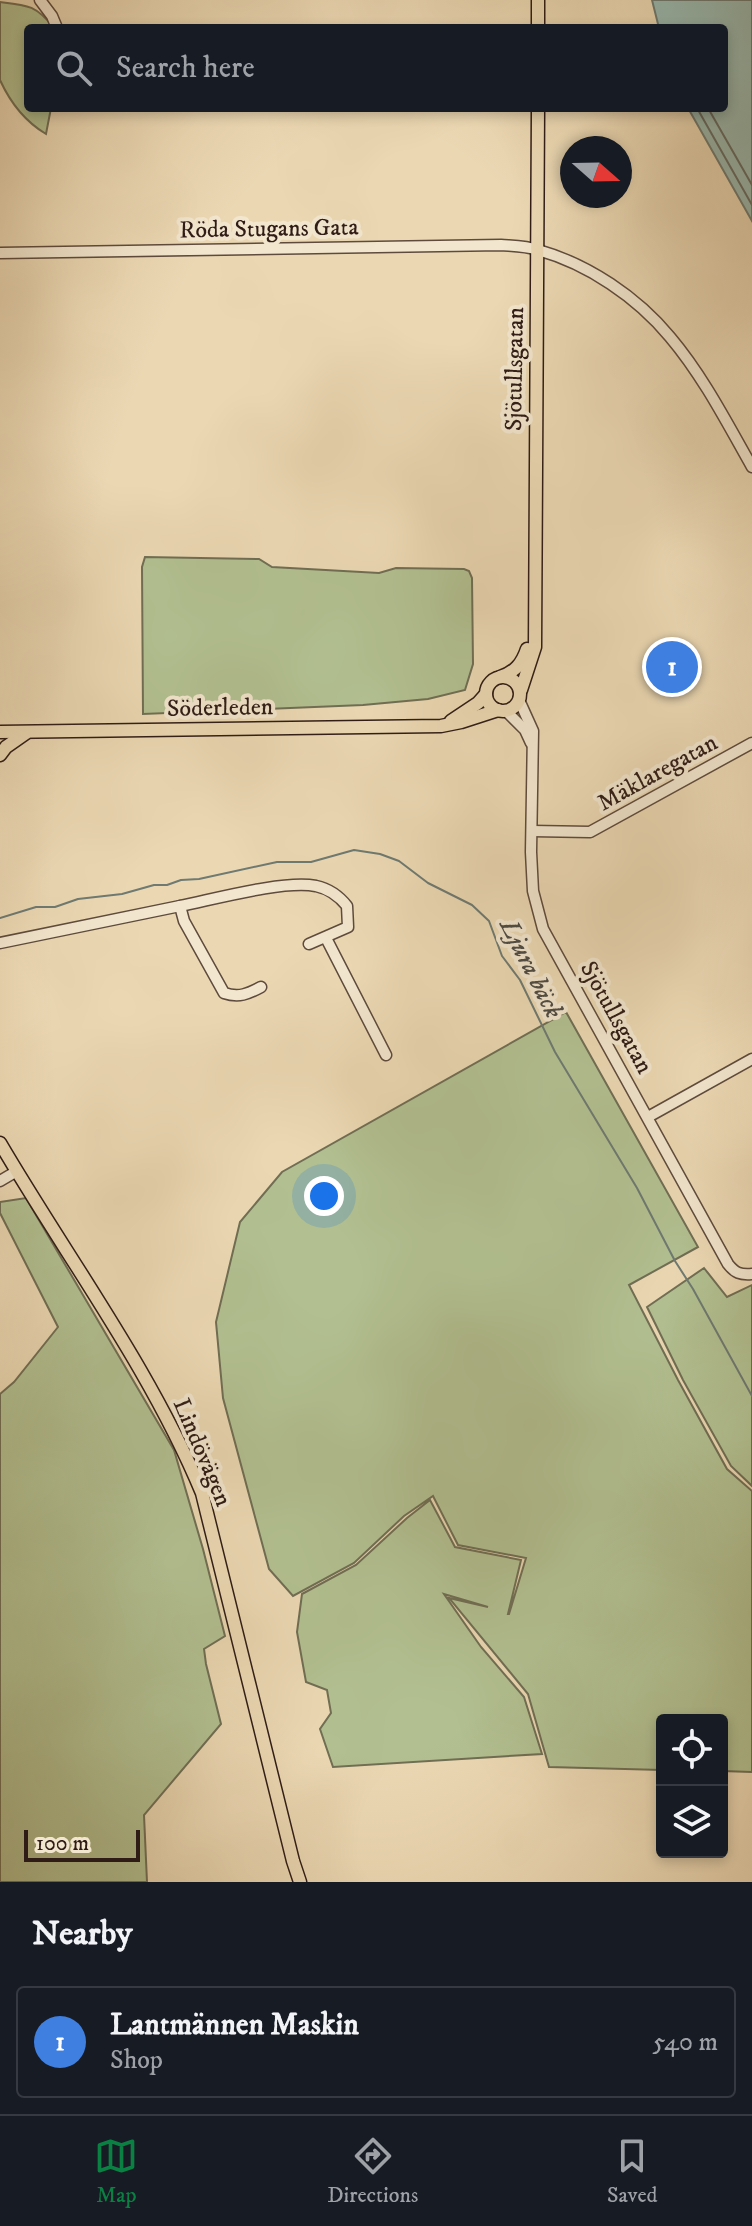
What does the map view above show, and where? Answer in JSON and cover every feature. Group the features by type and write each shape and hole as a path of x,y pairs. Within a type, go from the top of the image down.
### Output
{"main road":[{"path":"538,0 538,24"},
{"name":"Sjötullsgatan","path":"520,695 535,647 538,112"},
{"name":"Sjötullsgatan","path":"500,677 513,672 524,660 534,631"},
{"path":"441,726 478,703 490,683 500,677 511,679 520,695 513,707 502,710 489,704 486,694"},
{"name":"Söderleden","path":"0,732 441,726 502,710"},
{"path":"0,755 6,747 29,732"},
{"name":"Lindövägen","path":"0,1143 153,1391 185,1452 202,1493 298,1882"}],"street":[{"path":"40,0 55,24"},
{"name":"Röda Stugans Gata","path":"0,253 501,245 537,249 613,285 670,336 752,467"},
{"name":"Sjötullsgatan","path":"520,695 533,731 533,891 543,929 728,1264 733,1271 742,1275 752,1274"},
{"path":"502,710 525,730 532,745"},
{"name":"Mäklaregatan","path":"532,831 590,832 752,743"},
{"path":"0,943 282,887 315,886 331,891 347,906 348,927 309,944"},
{"path":"180,906 184,921 224,993 245,995 261,987"},
{"path":"326,938 386,1055"},
{"path":"648,1117 752,1059"},
{"path":"0,1181 17,1171"}],"green space":[{"path":"0,2 30,8 50,24 24,24 24,112 50,112 46,134 19,111 0,80"},
{"path":"145,557 259,559 272,567 379,573 396,568 469,571 472,578 473,664 465,690 428,699 363,705 143,714 142,567"},
{"path":"566,1012 698,1247 629,1285 727,1469 752,1491 752,1772 728,1771 728,1714 656,1714 656,1770 549,1767 528,1694 449,1598 488,1607 444,1594 481,1647 524,1697 542,1754 333,1767 320,1729 331,1713 327,1690 306,1682 297,1632 302,1594 356,1565 430,1500 455,1547 521,1560 508,1614 526,1558 458,1545 433,1496 404,1516 354,1563 293,1596 269,1569 223,1398 216,1322 240,1222 282,1172"},
{"path":"26,1198 174,1450 225,1636 204,1649 221,1724 144,1815 147,1882 0,1882 0,1394 14,1382 58,1327 0,1213 0,1202"},
{"path":"704,1268 727,1297 752,1285 752,1486 731,1466 647,1307"}],"water":[{"path":"652,0 752,0 752,221 690,112 728,112 728,24 658,24"}],"waterway":[{"name":"Ljura bäck","path":"0,918 36,907 55,907 78,899 122,894 277,862 311,862 354,850 399,861 428,883 472,905 489,921 502,956 520,980 555,1052 637,1188 752,1396"}],"place":[{"name":"Lantmännen Maskin","path":"672,667"}]}
